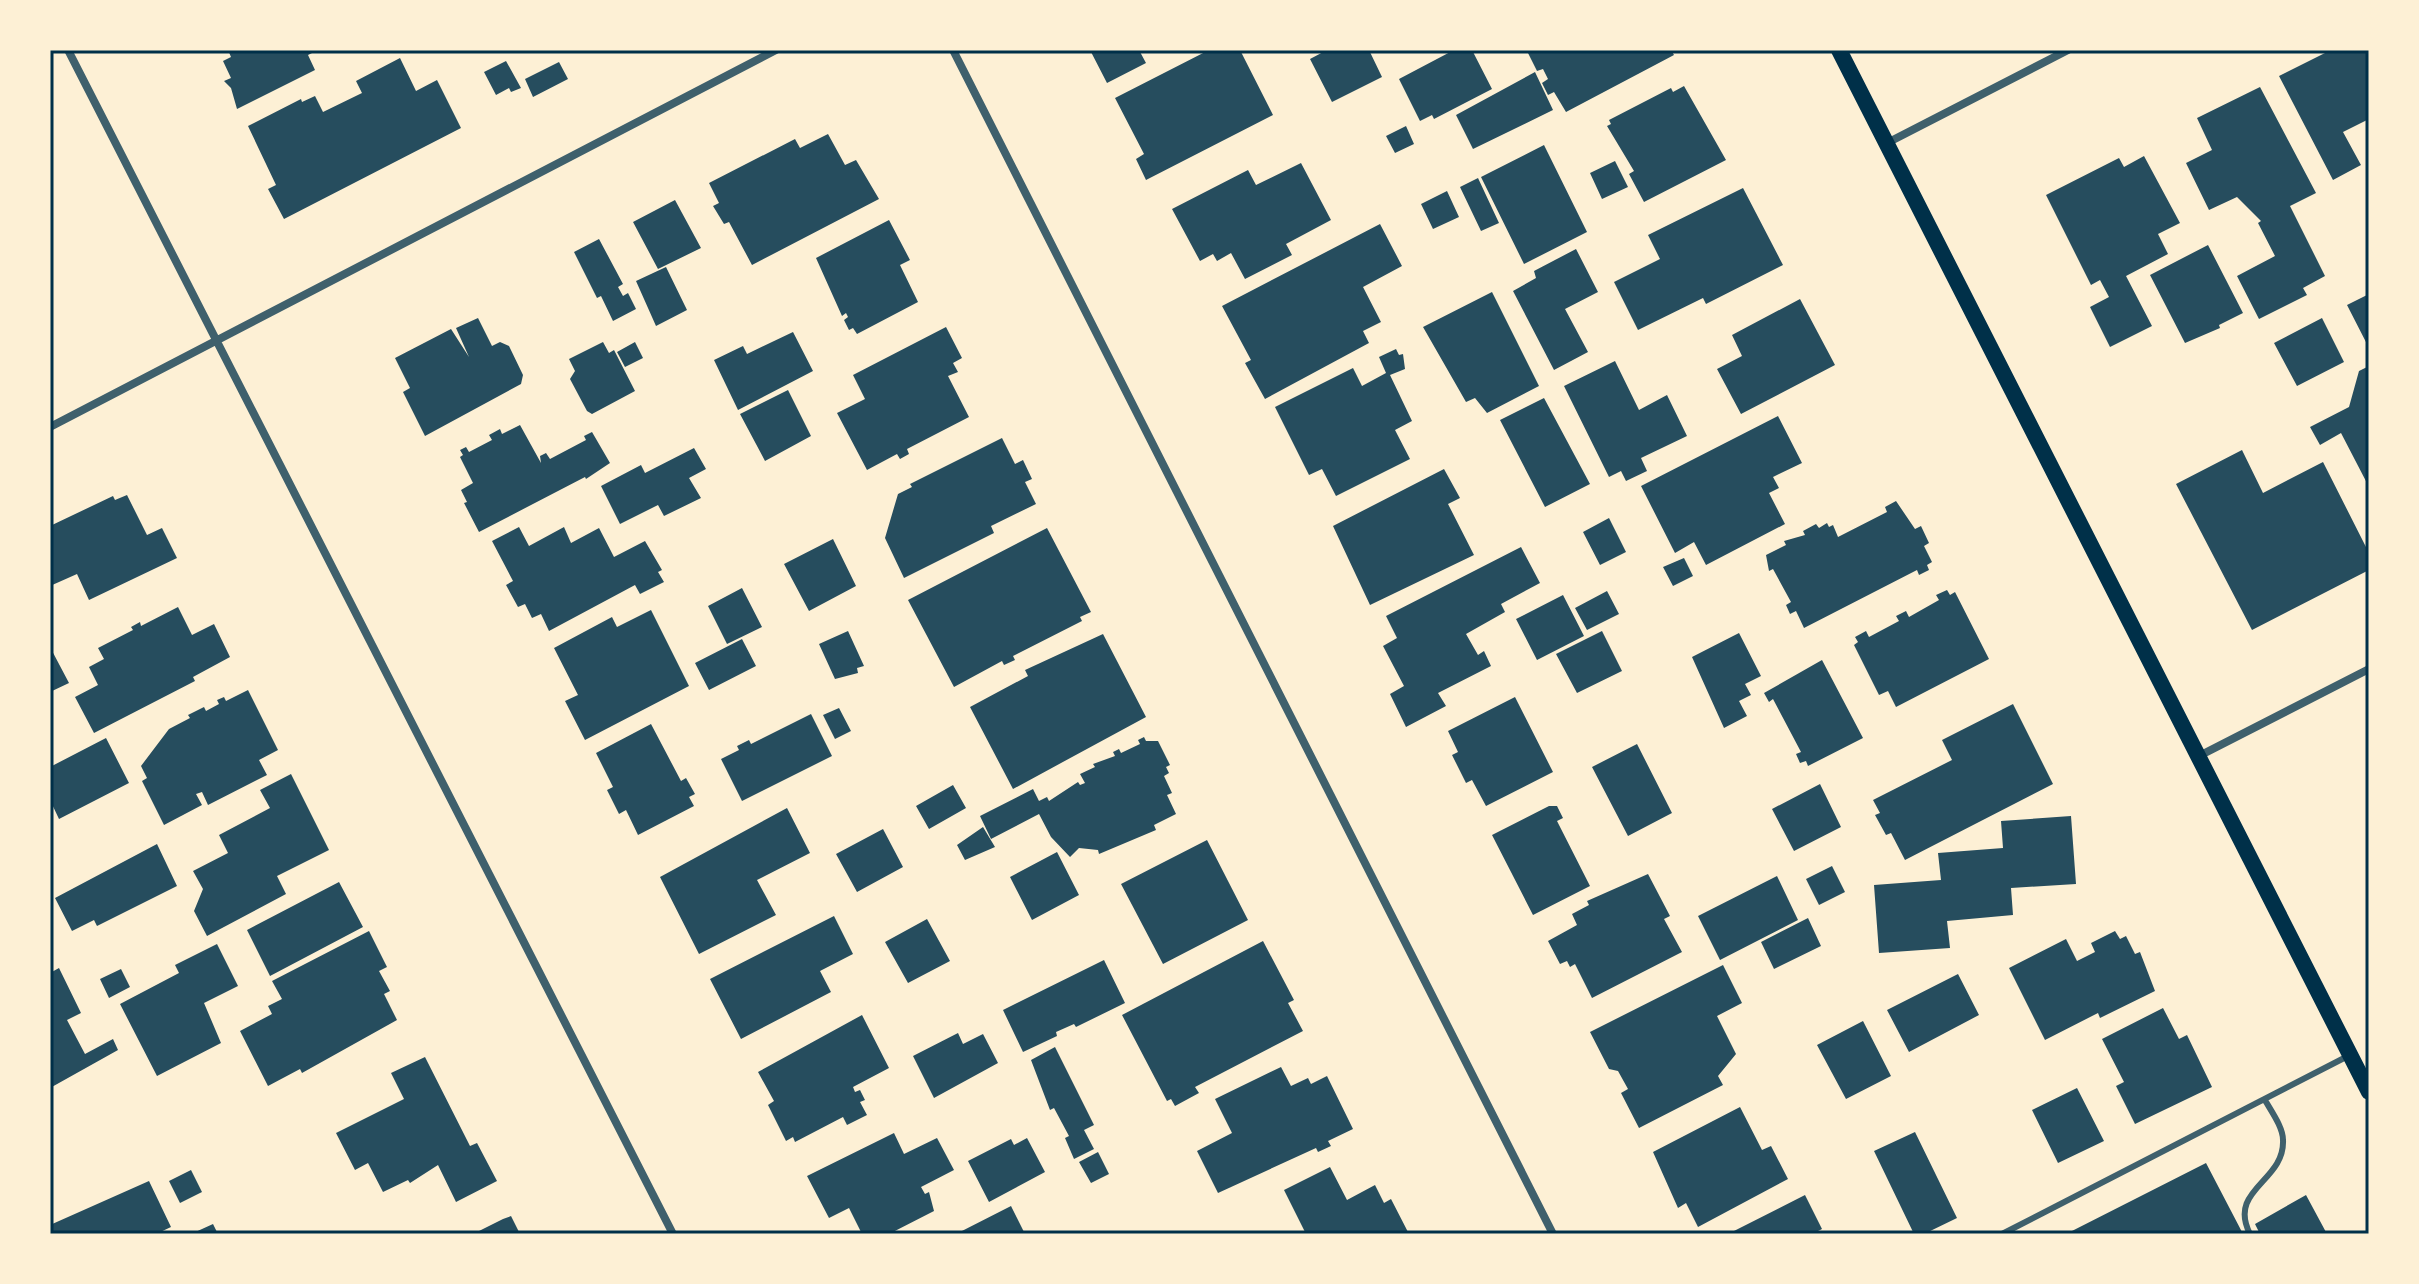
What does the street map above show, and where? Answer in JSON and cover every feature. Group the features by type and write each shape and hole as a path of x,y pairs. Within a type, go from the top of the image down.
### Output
{"main road":[{"path":"1839,50 2369,1092"}],"street":[{"path":"68,50 673,1234"},
{"path":"50,427 776,50"},
{"path":"953,50 1553,1234"},
{"path":"1887,143 2068,50"},
{"path":"2198,756 2369,669"}],"lane":[{"path":"2002,1234 2350,1055"},
{"path":"2250,1234 2244,1221 2247,1198 2281,1163 2284,1137 2265,1100"}],"building":[{"path":"228,50 318,50 308,55 315,70 237,109 231,88 224,81 231,78 223,61 231,57"},
{"path":"1090,50 1139,50 1146,63 1107,83"},
{"path":"1209,50 1240,50 1273,115 1146,180 1136,159 1144,154 1115,98"},
{"path":"1327,50 1369,50 1382,77 1332,102 1310,59"},
{"path":"1454,50 1472,50 1492,89 1434,119 1432,115 1420,121 1399,79"},
{"path":"1533,50 1671,50 1674,55 1566,112 1554,92 1548,95 1542,83 1548,79 1543,69 1537,71 1528,53"},
{"path":"2331,50 2369,50 2369,119 2343,132 2361,165 2333,180 2279,76"},
{"path":"400,58 416,91 437,80 461,128 284,219 268,189 276,185 248,126 301,99 302,102 315,96 323,112 362,93 356,81"},
{"path":"506,61 521,88 511,92 509,88 496,95 484,72"},
{"path":"559,62 568,79 533,97 525,79"},
{"path":"1535,72 1553,110 1473,149 1456,115"},
{"path":"1684,86 1726,160 1644,202 1629,174 1634,171 1607,126 1611,124 1609,120 1671,88 1673,92"},
{"path":"2260,87 2316,193 2290,206 2325,276 2303,288 2307,295 2259,319 2237,276 2275,256 2258,223 2261,221 2237,197 2209,210 2186,163 2212,150 2197,118"},
{"path":"1406,126 1414,144 1395,153 1386,136"},
{"path":"828,134 845,165 856,160 879,199 752,265 729,222 724,224 713,206 719,203 709,183 795,139 800,148"},
{"path":"1544,145 1587,232 1524,264 1481,177"},
{"path":"2144,156 2180,223 2158,234 2168,254 2126,276 2152,326 2110,347 2090,307 2109,297 2100,280 2091,285 2046,195 2119,158 2124,167"},
{"path":"1615,161 1628,187 1602,199 1590,173"},
{"path":"1301,163 1331,220 1286,244 1292,255 1245,279 1231,253 1217,261 1213,254 1200,261 1172,209 1248,170 1256,185"},
{"path":"1478,178 1499,223 1481,231 1460,187"},
{"path":"1743,188 1783,265 1706,304 1703,298 1638,330 1614,282 1660,259 1648,235"},
{"path":"1447,191 1459,217 1433,229 1421,204"},
{"path":"675,200 701,248 658,269 633,222"},
{"path":"889,220 910,260 900,265 918,302 857,334 853,328 849,330 844,320 848,317 846,313 842,316 816,258"},
{"path":"1380,224 1402,266 1363,287 1381,322 1363,331 1369,343 1265,399 1245,363 1251,360 1222,306"},
{"path":"599,239 623,284 618,287 623,296 628,293 636,309 613,321 601,296 597,298 574,252"},
{"path":"2208,245 2243,313 2219,325 2220,328 2185,343 2150,275"},
{"path":"1576,249 1598,292 1565,309 1588,352 1554,370 1513,291 1536,278 1534,271"},
{"path":"666,267 687,310 656,326 636,281"},
{"path":"1492,292 1539,386 1487,413 1475,398 1466,402 1423,327"},
{"path":"2369,294 2369,348 2347,305"},
{"path":"1800,299 1835,365 1741,414 1717,369 1742,356 1732,335"},
{"path":"478,318 492,346 500,342 509,346 523,375 521,384 425,436 403,392 410,388 395,358 451,329 469,357 456,328"},
{"path":"2322,318 2344,362 2297,386 2274,343"},
{"path":"946,327 962,358 953,363 958,372 948,376 969,417 907,449 909,454 900,459 897,454 867,470 837,413 865,399 853,375"},
{"path":"793,332 813,371 738,410 714,360 743,346 747,354"},
{"path":"603,342 609,353 614,350 635,391 592,414 587,411 570,379 575,371 569,359"},
{"path":"635,342 643,358 625,367 617,352"},
{"path":"1396,349 1399,355 1403,354 1405,369 1390,375 1412,421 1395,430 1410,459 1336,496 1322,469 1309,475 1275,407 1353,368 1362,386 1386,373 1379,357"},
{"path":"1615,361 1639,410 1667,395 1687,436 1641,458 1647,471 1626,481 1621,471 1609,477 1564,386"},
{"path":"2369,366 2369,487 2341,433 2320,445 2310,427 2349,407 2359,371"},
{"path":"788,390 811,436 765,461 740,414"},
{"path":"1544,398 1590,484 1545,507 1500,420"},
{"path":"1778,416 1802,463 1773,477 1779,488 1769,493 1785,524 1706,565 1694,542 1675,553 1641,486"},
{"path":"520,425 541,463 540,456 546,453 550,459 586,440 584,436 592,432 610,463 586,479 479,532 464,503 467,502 461,490 473,483 460,457 463,455 460,450 466,447 469,452 492,440 489,435 500,429 502,434"},
{"path":"1002,438 1015,464 1023,460 1032,479 1025,482 1036,504 991,526 994,533 904,578 885,538 898,494 912,487 910,484"},
{"path":"694,448 706,469 689,478 701,498 664,516 658,505 620,524 601,486 641,465 645,473"},
{"path":"2242,450 2263,493 2323,462 2369,553 2369,570 2252,630 2176,484"},
{"path":"1444,469 1460,498 1448,504 1474,555 1370,605 1333,526"},
{"path":"127,495 147,535 162,528 177,558 89,600 77,574 50,586 50,526 113,496 115,500"},
{"path":"1896,501 1915,529 1921,526 1929,543 1924,546 1932,562 1927,565 1929,570 1919,575 1917,570 1804,628 1796,611 1790,614 1786,605 1791,602 1773,569 1769,571 1766,555 1786,545 1784,541 1805,535 1803,531 1816,524 1819,528 1827,523 1829,527 1833,525 1838,537 1887,512 1885,507"},
{"path":"1609,518 1626,552 1600,565 1583,532"},
{"path":"519,527 529,546 564,527 571,543 599,528 614,557 645,541 662,570 658,572 664,582 640,594 635,585 549,631 541,614 532,618 525,604 518,607 506,585 513,581 492,541"},
{"path":"1047,528 1091,612 1080,617 1082,621 1013,656 1015,660 1004,665 1002,661 954,687 908,600"},
{"path":"833,539 856,586 809,611 784,564"},
{"path":"1521,547 1540,583 1501,604 1505,612 1466,634 1478,655 1484,651 1491,666 1438,693 1446,706 1406,727 1390,694 1404,686 1383,646 1397,638 1386,616"},
{"path":"1684,558 1693,576 1673,586 1663,567"},
{"path":"742,588 762,627 727,644 708,606"},
{"path":"1947,590 1950,595 1955,592 1989,659 1896,707 1888,691 1879,695 1854,645 1858,642 1855,637 1866,631 1869,637 1899,621 1896,616 1906,611 1909,617 1939,600 1936,595"},
{"path":"1607,591 1619,614 1587,630 1575,608"},
{"path":"1563,595 1584,636 1537,660 1516,619"},
{"path":"178,607 192,635 214,624 230,657 193,677 195,681 94,733 75,697 98,685 89,667 104,659 98,648 133,630 131,627 140,622 141,626"},
{"path":"651,610 689,686 585,740 565,701 578,695 554,648 612,617 617,627"},
{"path":"848,631 864,666 857,668 858,673 835,679 819,644"},
{"path":"1602,631 1622,671 1577,693 1556,654"},
{"path":"1739,633 1761,676 1745,684 1751,695 1739,701 1747,716 1724,728 1692,657"},
{"path":"1103,634 1146,717 1013,789 970,707 1028,676 1025,670"},
{"path":"742,639 756,666 709,690 695,663"},
{"path":"50,647 69,683 50,692"},
{"path":"1822,660 1863,738 1808,766 1806,761 1800,763 1796,754 1801,752 1773,699 1769,702 1764,693"},
{"path":"248,690 278,750 259,760 267,775 208,805 202,792 196,794 202,805 164,825 142,781 147,778 141,766 169,729 190,718 188,715 204,707 206,711 219,704 217,700 224,697 226,701"},
{"path":"1515,697 1553,772 1486,806 1472,780 1466,783 1452,755 1458,752 1448,731"},
{"path":"2013,704 2053,784 1905,860 1891,833 1886,835 1875,815 1880,813 1873,800 1952,760 1942,740"},
{"path":"839,708 851,731 835,739 823,715"},
{"path":"811,714 832,756 742,801 721,759 739,750 737,746 749,740 751,744"},
{"path":"651,724 681,781 686,778 695,794 689,797 694,806 638,835 626,810 619,814 607,790 613,787 596,753"},
{"path":"1144,737 1146,741 1158,741 1170,765 1166,767 1169,773 1164,776 1172,793 1167,795 1176,814 1154,825 1156,830 1099,854 1098,850 1079,848 1070,857 1051,837 1039,814 991,839 980,816 1033,789 1039,801 1047,797 1049,801 1078,782 1080,785 1085,783 1080,774 1095,767 1093,764 1115,756 1113,752 1119,749 1121,753 1140,744 1138,740"},
{"path":"106,738 129,783 59,819 50,800 50,767"},
{"path":"1637,744 1672,813 1628,836 1592,767"},
{"path":"291,774 329,850 277,876 286,894 207,936 194,911 203,889 193,871 228,853 219,835 270,808 260,790"},
{"path":"1820,784 1841,827 1794,851 1772,809"},
{"path":"953,785 966,808 929,829 916,806"},
{"path":"1549,806 1557,806 1563,818 1557,821 1590,886 1533,915 1492,835"},
{"path":"787,808 810,853 757,880 776,915 699,954 660,877"},
{"path":"2071,816 2076,884 2011,888 2013,915 1947,921 1950,948 1879,953 1874,885 1941,880 1938,853 2003,848 2001,821"},
{"path":"983,827 995,847 965,860 957,845"},
{"path":"883,829 903,867 857,892 836,854"},
{"path":"1207,840 1248,920 1163,964 1121,884"},
{"path":"157,844 177,886 97,926 94,920 72,931 55,898"},
{"path":"1057,852 1079,895 1032,920 1010,877"},
{"path":"1832,866 1845,892 1819,905 1806,879"},
{"path":"1648,874 1670,916 1664,919 1682,952 1592,998 1575,964 1570,967 1567,961 1560,964 1548,941 1577,925 1572,914 1589,905 1587,901"},
{"path":"1777,876 1798,920 1720,960 1698,916"},
{"path":"339,882 363,927 270,976 247,930"},
{"path":"834,916 853,954 820,971 831,992 741,1039 710,979"},
{"path":"1808,918 1821,946 1774,969 1761,942"},
{"path":"927,919 950,961 908,983 885,942"},
{"path":"369,931 387,967 379,971 390,991 384,994 397,1020 302,1073 300,1069 268,1086 240,1031 272,1014 268,1006 282,999 272,981"},
{"path":"2115,931 2120,939 2126,936 2135,954 2140,952 2155,991 2100,1018 2098,1013 2045,1040 2009,968 2066,939 2077,961 2095,952 2091,943"},
{"path":"1263,941 1294,1000 1288,1003 1303,1031 1195,1087 1199,1093 1175,1106 1171,1099 1167,1101 1122,1015"},
{"path":"217,944 238,986 204,1003 221,1043 157,1076 120,1004 179,973 175,965"},
{"path":"1104,960 1125,1003 1076,1027 1074,1024 1056,1032 1057,1036 1023,1052 1003,1010"},
{"path":"1723,965 1742,1003 1717,1016 1736,1054 1718,1076 1723,1085 1639,1128 1621,1093 1628,1089 1618,1071 1609,1069 1590,1032"},
{"path":"59,968 81,1013 67,1020 85,1054 113,1039 118,1050 50,1088 50,973"},
{"path":"121,969 130,987 109,998 100,979"},
{"path":"1958,974 1979,1015 1909,1052 1887,1010"},
{"path":"2163,1008 2179,1039 2187,1035 2212,1087 2135,1124 2116,1086 2124,1082 2102,1039"},
{"path":"862,1015 889,1068 853,1087 855,1092 860,1090 865,1100 860,1102 867,1115 847,1125 843,1117 795,1142 793,1137 786,1141 768,1105 774,1101 758,1072"},
{"path":"1863,1021 1891,1076 1846,1099 1817,1045"},
{"path":"958,1033 963,1044 983,1034 998,1063 934,1098 913,1056"},
{"path":"1055,1047 1094,1125 1084,1130 1094,1149 1074,1159 1065,1138 1069,1136 1054,1108 1050,1110 1031,1060"},
{"path":"425,1057 470,1146 477,1143 497,1181 456,1202 438,1165 410,1183 408,1180 383,1192 368,1163 355,1170 336,1133 404,1099 391,1073"},
{"path":"1281,1067 1291,1086 1308,1078 1311,1084 1327,1076 1353,1129 1328,1141 1331,1146 1318,1152 1316,1148 1218,1193 1197,1151 1232,1133 1215,1099"},
{"path":"2077,1088 2104,1141 2058,1163 2032,1110"},
{"path":"1740,1107 1762,1150 1771,1146 1788,1179 1698,1227 1686,1203 1678,1208 1653,1152"},
{"path":"1915,1132 1957,1218 1924,1234 1914,1234 1874,1151"},
{"path":"894,1133 904,1154 937,1138 954,1170 921,1187 925,1194 929,1192 934,1211 889,1234 862,1234 849,1208 829,1218 807,1176"},
{"path":"1027,1138 1045,1172 989,1202 968,1161 1011,1139 1014,1145"},
{"path":"1098,1152 1109,1174 1091,1183 1079,1162"},
{"path":"2206,1163 2242,1232 2066,1234"},
{"path":"1330,1167 1347,1200 1375,1185 1384,1203 1391,1199 1409,1234 1306,1234 1284,1190"},
{"path":"191,1170 202,1192 180,1203 169,1181"},
{"path":"149,1181 171,1227 156,1234 50,1234 50,1225"},
{"path":"1805,1195 1822,1229 1812,1234 1728,1234"},
{"path":"2306,1195 2327,1234 2260,1234 2255,1224"},
{"path":"1011,1206 1025,1234 956,1234"},
{"path":"511,1216 520,1234 473,1234 503,1219"},
{"path":"213,1224 218,1234 191,1234"}]}
